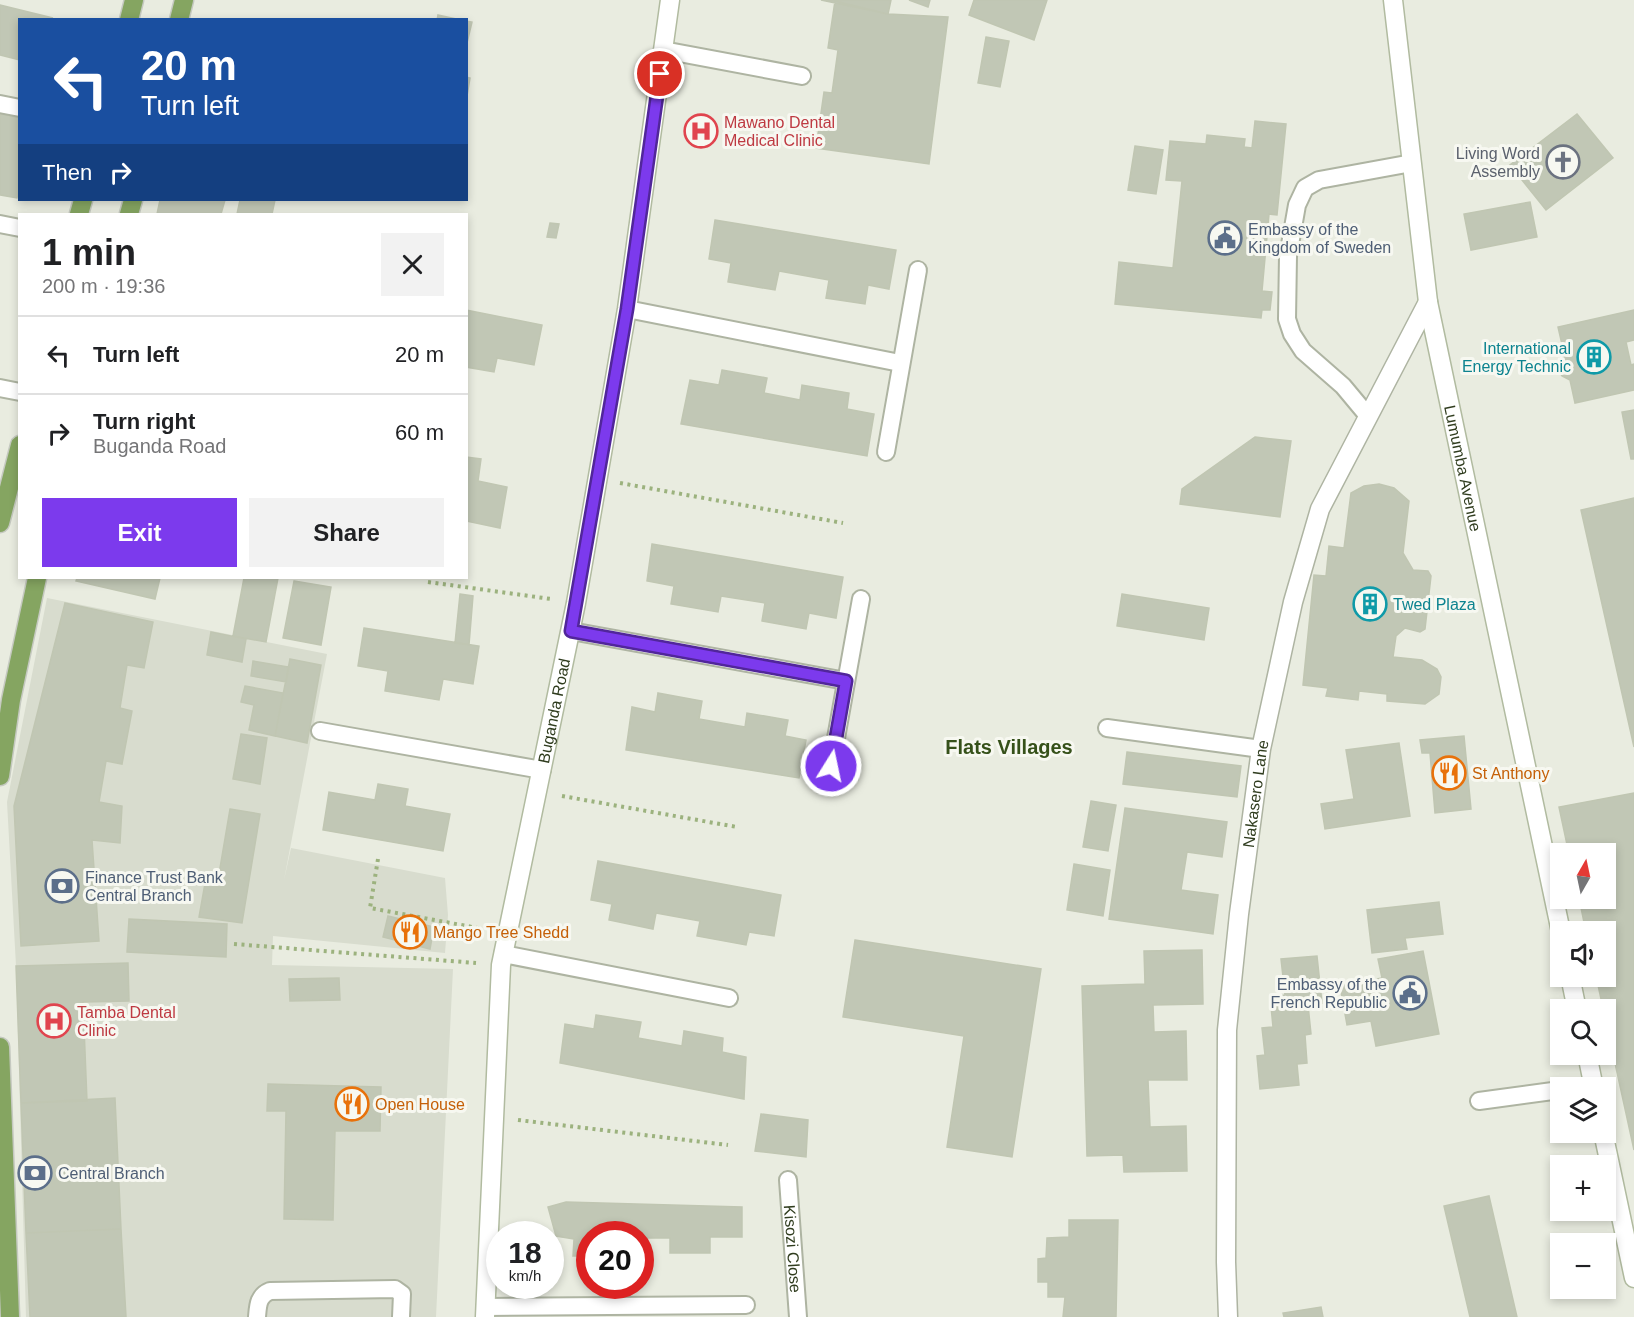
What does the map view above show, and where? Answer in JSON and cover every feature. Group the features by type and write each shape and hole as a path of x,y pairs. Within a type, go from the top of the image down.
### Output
{"main road":[{"path":"130,18 134,0"},
{"path":"180,18 184,0"},
{"name":"Buganda Road","path":"485,1312 502,960 576,603 627,309 670,0"},
{"name":"Lumumba Avenue","path":"1393,0 1428,302 1559,921"},
{"name":"Nakasero Lane","path":"1228,1317 1226,1262 1227,1030 1239,914 1261,749 1293,602 1320,509 1428,302"},
{"path":"0,523 18,453"},
{"path":"0,776 11,700 37,579"},
{"path":"0,1047 10,1317"},
{"path":"1605,1143 1634,1278"}],"lane":[{"path":"663,50 802,76"},
{"path":"0,104 18,108"},
{"path":"1368,416 1343,386 1303,351 1292,334 1287,319 1288,256 1297,205 1305,188 1319,180 1412,163"},
{"path":"0,224 18,228"},
{"path":"886,452 918,270"},
{"path":"627,309 900,363"},
{"path":"0,388 18,392"},
{"path":"831,766 861,599"},
{"path":"571,631 846,681"},
{"path":"1107,728 1261,749"},
{"path":"320,730 542,770"},
{"path":"502,960 729,998"},
{"path":"1479,1101 1550,1091"},
{"name":"Kisozi Close","path":"788,1180 798,1317"},
{"path":"257,1317 259,1300 263,1294 270,1291 395,1289 402,1294 401,1317"},
{"path":"485,1312 746,1305"}],"path":[{"path":"596,478 843,523"},
{"path":"428,582 576,603"},
{"path":"537,791 737,827"},
{"path":"378,859 370,908 508,933"},
{"path":"234,945 502,960"},
{"path":"494,1118 728,1145"}],"shaded area":[{"path":"47,598 327,654 284,880 291,848 445,878 448,915 445,953 273,936 272,965 453,969 436,1317 26,1317 16,966 7,802"}],"building":[{"path":"821,0 891,0 888,14"},
{"path":"909,0 930,0 928,7"},
{"path":"974,0 1047,0 1034,40 969,15"},
{"path":"835,1 888,14 948,17 929,164 816,148 824,92 832,93 838,50 828,48"},
{"path":"0,5 53,18 18,18 18,60 0,55"},
{"path":"468,21 472,22 468,39"},
{"path":"986,37 1009,41 1000,87 978,83"},
{"path":"0,114 18,118 18,194 17,198 0,195"},
{"path":"1577,114 1613,158 1546,210 1510,165"},
{"path":"1255,121 1286,124 1277,215 1269,214 1262,291 1272,292 1270,310 1262,310 1261,318 1115,304 1119,262 1173,268 1182,181 1166,180 1170,141 1206,144 1207,135 1245,139 1244,147 1252,148"},
{"path":"1135,146 1163,150 1156,194 1128,190"},
{"path":"160,201 225,201 221,213 157,213"},
{"path":"240,201 275,201 272,213 237,213"},
{"path":"1530,202 1537,237 1471,250 1464,214"},
{"path":"715,220 896,250 889,289 868,285 865,304 826,298 829,280 779,271 775,290 728,282 731,263 709,259"},
{"path":"550,223 559,224 556,238 547,237"},
{"path":"468,310 542,325 534,365 497,358 494,372 468,367"},
{"name":"International Energy Technic","path":"1634,310 1634,340 1626,342 1631,365 1634,364 1634,390 1575,403 1570,380 1562,376 1557,368 1559,359 1564,353 1558,327"},
{"path":"722,370 767,378 764,393 800,400 802,385 849,393 847,409 874,414 867,456 681,424 690,380 719,385"},
{"path":"1634,410 1634,459 1631,459 1622,412"},
{"path":"1255,437 1291,441 1280,517 1180,504 1182,489"},
{"path":"468,457 481,459 478,481 507,487 500,528 468,521"},
{"name":"Twed Plaza","path":"1379,484 1394,488 1409,501 1403,553 1413,570 1428,571 1431,576 1425,629 1420,632 1405,628 1396,636 1393,657 1422,660 1437,669 1441,677 1439,694 1425,704 1387,701 1387,694 1359,691 1358,700 1326,696 1328,688 1303,685 1314,575 1326,576 1329,546 1344,548 1351,493 1364,486"},
{"path":"1634,498 1634,747 1581,510"},
{"path":"652,544 843,577 836,618 809,613 806,629 762,621 765,603 721,596 718,612 671,604 674,586 647,581"},
{"path":"77,579 160,579 155,599 76,581"},
{"path":"244,579 278,579 266,642 233,636"},
{"path":"294,581 331,587 321,645 283,638"},
{"path":"460,594 473,596 469,645 455,643"},
{"path":"1122,594 1209,608 1204,640 1117,626"},
{"path":"65,603 153,622 144,668 127,665 120,708 132,711 122,764 106,761 99,802 122,806 120,843 92,840 99,941 21,946 14,806"},
{"path":"364,628 479,646 473,684 443,679 439,700 385,691 388,671 358,666"},
{"path":"211,632 246,639 242,662 207,655"},
{"path":"290,659 321,665 307,743 275,736"},
{"path":"253,661 289,667 286,682 251,676"},
{"path":"245,686 283,693 275,736 249,730 254,705 241,702"},
{"path":"658,693 702,701 699,719 745,727 747,713 788,720 785,736 806,740 799,778 626,750 632,707 655,712"},
{"path":"241,734 267,738 260,784 233,779"},
{"path":"1464,736 1471,809 1435,813 1430,753 1422,753 1420,740"},
{"path":"1399,743 1410,816 1325,829 1321,804 1354,799 1346,750"},
{"path":"1127,752 1241,766 1237,797 1123,784"},
{"path":"378,784 408,789 405,806 450,814 443,851 323,830 329,792 375,800"},
{"path":"1634,793 1634,1150 1615,1065 1616,999 1601,999 1598,987 1616,987 1616,921 1584,921 1581,909 1616,909 1616,843 1567,843 1559,807"},
{"path":"1091,801 1116,805 1108,851 1083,847"},
{"path":"1125,808 1227,822 1222,857 1187,852 1181,890 1218,895 1213,934 1109,919"},
{"path":"230,809 260,814 242,923 199,917 207,872 219,874"},
{"path":"598,861 781,895 774,936 749,932 746,945 697,936 700,921 656,913 653,929 609,920 612,904 591,900"},
{"path":"1074,864 1110,870 1103,916 1067,910"},
{"path":"1439,902 1443,934 1405,938 1407,949 1372,953 1367,910"},
{"path":"388,916 434,927 430,949 383,937"},
{"path":"129,919 227,924 226,957 127,952"},
{"path":"855,940 1041,969 1012,1157 947,1147 964,1036 843,1017"},
{"path":"1202,950 1203,1004 1153,1005 1154,1032 1186,1031 1187,1080 1148,1080 1150,1127 1186,1126 1187,1171 1124,1172 1123,1155 1087,1156 1082,986 1145,984 1144,951"},
{"path":"1423,951 1439,1034 1376,1046 1371,1021 1347,1025 1340,986 1382,978 1378,959"},
{"path":"1317,956 1322,1003 1308,1005 1311,1034 1305,1035 1307,1063 1297,1064 1299,1085 1260,1089 1257,1056 1265,1055 1262,1028 1273,1027 1270,996 1285,995 1281,959"},
{"path":"128,963 129,1001 83,1002 87,1101 21,1103 16,966"},
{"path":"339,978 340,1000 290,1001 289,979"},
{"path":"596,1015 641,1022 638,1038 682,1046 684,1031 723,1038 722,1052 746,1057 744,1099 560,1063 565,1024 594,1029"},
{"path":"268,1084 381,1087 380,1131 335,1131 333,1220 284,1219 286,1111 267,1111"},
{"path":"115,1098 121,1229 26,1233 21,1103"},
{"path":"761,1114 808,1120 806,1157 755,1151"},
{"path":"1489,1196 1517,1317 1470,1317 1444,1206"},
{"path":"566,1202 742,1207 742,1237 710,1237 710,1253 670,1253 670,1238 654,1238 654,1221 576,1221 576,1256 573,1256 574,1239 564,1237 564,1221 552,1221 548,1207"},
{"path":"1069,1220 1118,1220 1116,1317 1063,1317 1065,1297 1048,1297 1048,1282 1038,1282 1038,1259 1046,1258 1047,1238 1069,1237"},
{"path":"121,1229 126,1317 30,1317 26,1233"},
{"path":"1321,1307 1323,1317 1284,1317 1283,1313"}],"place":[{"name":"Mawano Dental Medical Clinic","path":"701,131"},
{"name":"Living Word Assembly","path":"1563,162"},
{"name":"Embassy of the Kingdom of Sweden","path":"1225,238"},
{"name":"International Energy Technic","path":"1594,357"},
{"name":"Twed Plaza","path":"1370,604"},
{"name":"St Anthony","path":"1449,773"},
{"name":"Finance Trust Bank Central Branch","path":"62,886"},
{"name":"Mango Tree Shedd","path":"410,932"},
{"name":"Embassy of the French Republic","path":"1410,993"},
{"name":"Tamba Dental Clinic","path":"54,1021"},
{"name":"Open House","path":"352,1104"},
{"name":"Central Branch","path":"35,1173"}],"district":[{"name":"Flats Villages","path":"1009,747"}],"route":[{"path":"660,74 627,309 571,631 846,681 831,766"}]}
